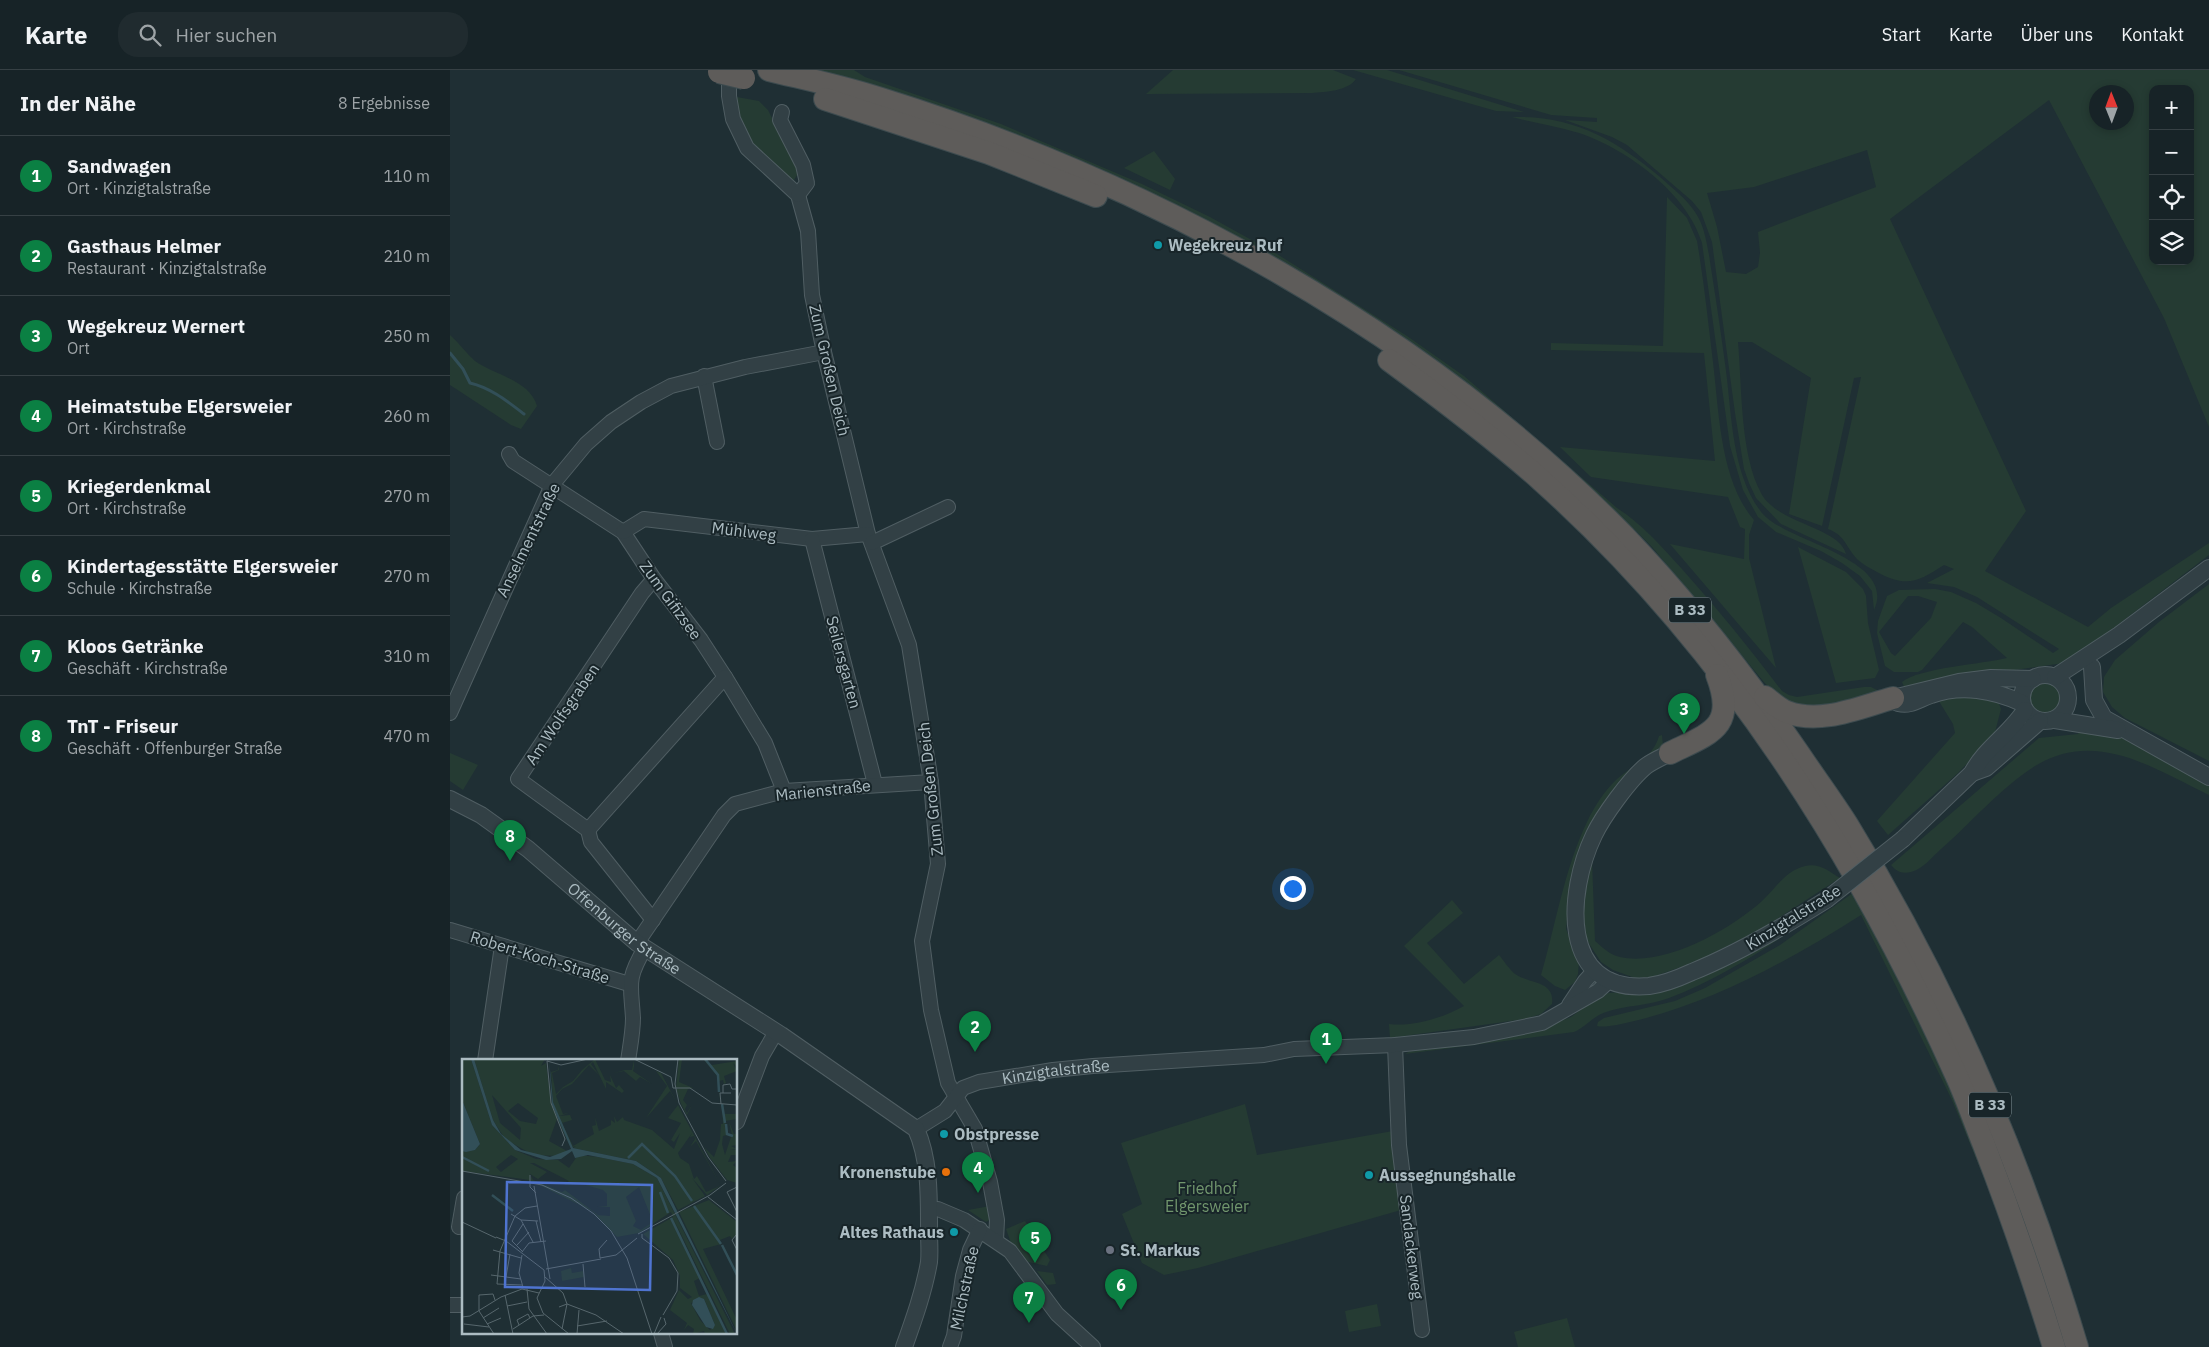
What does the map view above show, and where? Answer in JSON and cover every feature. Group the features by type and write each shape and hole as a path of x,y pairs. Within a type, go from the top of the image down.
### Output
{"highway":[{"name":"B 33","path":"769,70 877,97 1042,156 1148,204 1229,246 1322,299 1452,387 1533,452 1623,535 1716,640 1754,688 1847,825 1927,967 1964,1045 2033,1212 2077,1347"},
{"name":"B 33","path":"725,73 822,98 892,119 1016,163 1087,192 1163,227 1232,262 1374,349 1438,396 1543,482 1588,524 1643,582 1714,664 1770,739 1829,829 1892,942 1959,1080 2027,1262 2054,1347"},
{"path":"1670,753 1706,735 1719,724 1724,712 1723,691 1714,664"},
{"name":"B 33","path":"1754,688 1785,712 1806,717 1833,715 1893,698"}],"street":[{"path":"725,73 733,119 747,148 798,196 807,183 803,165 780,120 782,112"},
{"name":"Zum Großen Deich","path":"798,196 808,231 812,295 824,352 870,539 909,645 932,782 938,864 922,941 931,1010 948,1083 975,1129 990,1182 997,1220 996,1240"},
{"name":"Anselmentstraße","path":"450,714 552,485 586,444 611,422 641,402 671,386 704,376 824,352"},
{"path":"704,376 716,442"},
{"name":"Zum Gifizsee","path":"509,454 513,461 623,532 654,579 701,640 725,677 765,742 784,791"},
{"path":"870,539 948,506"},
{"name":"Mühlweg","path":"623,532 644,519 812,539 870,539"},
{"name":"Seilersgarten","path":"812,539 875,784"},
{"path":"2056,677 2119,635 2209,568"},
{"name":"Am Wolfsgraben","path":"653,920 591,842 588,830 518,779 642,593 654,579"},
{"path":"2048,720 2065,711 2070,693 2119,635"},
{"path":"2092,667 2094,700 2104,718"},
{"path":"1893,698 1959,682 1991,678 2033,679 2044,675 2056,677 2061,681 2068,696 2084,709 2104,718 2209,777"},
{"path":"588,830 725,677"},
{"path":"2033,679 2024,689 2024,706 2029,715 2048,720 2127,732"},
{"path":"1893,698 1898,703 1911,704 1930,695 1946,691 1982,690 1995,692 2024,706"},
{"path":"1995,692 2007,704 2008,729"},
{"name":"Kinzigtalstraße","path":"1567,1008 1585,980 1595,970 1610,980 1630,984 1649,986 1674,979 1743,948 1826,900 1903,839 1972,773 1980,759 2019,719 2024,706"},
{"name":"Kinzigtalstraße","path":"1972,773 1986,768 2048,720"},
{"path":"1595,970 1583,953 1576,938 1574,916 1582,868 1594,835 1609,810 1646,766 1670,753"},
{"name":"Marienstraße","path":"630,984 641,945 653,920 724,815 735,804 784,791 932,782"},
{"name":"Offenburger Straße","path":"450,787 472,804 481,815"},
{"name":"Offenburger Straße","path":"450,799 481,815 528,849 641,945 776,1032 916,1129"},
{"name":"Robert-Koch-Straße","path":"450,930 630,984"},
{"path":"485,1059 502,946"},
{"name":"Kinzigtalstraße","path":"916,1129 945,1111 963,1088 969,1084 1093,1066 1213,1059 1246,1048 1263,1046 1279,1045 1294,1049 1394,1045 1474,1037 1542,1023 1598,991 1610,980"},
{"path":"628,1059 633,1020 630,984"},
{"path":"738,1119 762,1056 776,1032"},
{"name":"Sandackerweg","path":"1394,1045 1399,1145 1422,1330"},
{"path":"904,1347 915,1316 929,1260 929,1209 926,1161 922,1142 916,1129"},
{"path":"458,1227 462,1208"},
{"path":"929,1209 949,1212 996,1240 1010,1251 1057,1314 1093,1347"},
{"name":"Milchstraße","path":"950,1347 954,1336 970,1250 980,1230"},
{"path":"662,1334 665,1347"}],"green space":[{"path":"810,70 854,70 865,77 1001,124 1142,184 1210,217 1277,254 1407,336 1464,376 1617,508 1635,521 1659,544 1695,584 1782,691 1797,697 1864,687 1871,687 1881,692 1819,713 1787,707 1763,681 1652,547 1631,526 1323,288"},
{"path":"1173,70 1333,70 1356,79 1348,86 1342,88 1312,93 1146,94"},
{"path":"1353,70 1387,70 1524,112 1496,111"},
{"path":"1399,70 2209,70 2209,427 2164,318 2049,100 1890,219 2026,511 1985,571 2088,627 2111,608 2209,543 2209,555 2094,643 2064,663 1935,681 1905,689 1902,682 1922,673 2007,658 1972,627 1963,622 1922,670 1918,672 1894,672 1885,666 1877,633 1878,621 1887,596 1899,590 1935,589 1951,592 1976,603 2053,653 2059,649 1977,597 1954,587 1927,583 1954,569 1944,565 1919,579 1912,581 1896,580 1861,563 1842,538 1828,529 1861,377 1854,378 1822,526 1789,514 1811,378 1752,342 1738,342 1741,399 1746,440 1754,477 1761,493 1780,512 1832,537 1841,545 1846,554 1781,524 1756,498 1744,469 1712,242 1701,212 1692,201 1627,145 1612,137 1565,120 1597,122 1597,118 1551,115","holes":["1867,150 1876,187 1758,232 1760,253 1758,267 1746,274 1726,272 1717,227 1707,193 1754,187","1908,596 1918,596 1937,602 1931,618 1895,656 1891,653 1879,632"]},
{"path":"737,97 759,101 768,110 799,172 794,180 789,178 761,152 747,135 738,114"},
{"path":"1512,117 1534,117 1554,120 1592,132 1643,163 1679,193 1691,207 1701,222 1707,244 1735,445 1739,464 1752,498 1762,513 1774,523 1836,553 1855,564 1870,577 1877,592 1874,610 1872,591 1860,576 1821,551 1776,532 1758,517 1743,490 1730,446 1702,243 1683,207 1653,175 1616,150 1597,140 1562,128"},
{"path":"1154,151 1175,179 1170,190 1124,168"},
{"path":"1667,197 1687,218 1697,241 1723,445 1734,486 1754,520 1749,535 1749,558 1776,668 1670,544 1744,559 1745,529 1740,527 1728,497 1591,477 1560,447 1715,461 1704,353 1551,350 1551,343 1663,346"},
{"path":"450,335 475,361 511,379 527,390 533,397 537,406 521,429 511,425 450,385"},
{"path":"1798,547 1846,572 1863,589 1866,596 1868,623 1879,670 1875,678 1836,683"},
{"path":"2209,584 2209,761 2125,718 2112,707 2103,692 2104,677 2115,660 2159,622"},
{"path":"2046,681 2053,682 2058,686 2062,691 2062,705 2058,710 2053,714 2046,715 2039,714 2034,710 2030,705 2029,698 2030,691 2034,686 2039,682"},
{"path":"1969,693 1998,701 2001,709 1994,736 1957,774 1888,835 1877,821 1955,733 1953,724 1937,698"},
{"path":"2081,726 2115,734 2134,742 2209,781 2209,795 2167,774 2124,756 2080,751 2058,756 2035,766 2022,775 1919,868 1911,872 1902,873 1891,865 2039,738 2078,734"},
{"path":"1662,735 1663,746 1645,760 1571,885 1566,929 1579,961 1578,974 1575,982 1565,990 1555,986 1541,975 1566,878 1579,840 1590,816 1604,793 1617,779 1647,756 1656,744 1659,736"},
{"path":"450,753 478,765 463,790 450,781"},
{"path":"1592,860 1595,941 1606,951 1616,956 1637,959 1656,957 1676,951 1696,944 1715,934 1749,912 1781,880 1798,868 1810,865 1824,868 1840,878 1763,928 1696,962 1652,977 1635,978 1613,970 1601,962 1586,939 1582,900"},
{"path":"1857,890 1994,1182 1987,1185 1952,1100 1861,915 1779,964 1721,992 1661,1014 1618,1025 1597,1026 1598,1022 1604,1018 1675,1001 1705,988 1780,945"},
{"path":"1452,900 1463,913 1427,943 1464,984 1499,955 1515,974 1545,987 1552,996 1552,1004 1541,1014 1525,1019 1390,1038 1389,1024 1398,1025 1427,1021 1464,1006 1404,946"},
{"path":"1809,918 1759,952 1706,982 1661,1001 1606,1012 1574,1032 1405,1054 1414,1049 1543,1028 1571,1017 1599,996 1621,992"},
{"name":"Friedhof Elgersweier","path":"1245,1104 1257,1155 1393,1131 1401,1210 1198,1268 1164,1275 1142,1263 1122,1214 1142,1204 1121,1143"},
{"path":"990,1206 990,1220 986,1222 968,1210"},
{"path":"1025,1221 1050,1260 1047,1266 1024,1261 1012,1246 1006,1229"},
{"path":"1037,1271 1053,1273 1056,1284 1047,1285"},
{"path":"1377,1304 1381,1326 1349,1332 1345,1311"},
{"path":"1567,1318 1575,1347 1518,1347 1514,1332"}],"waterway":[{"path":"450,353 463,369 470,383 492,392 524,414"}],"place":[{"name":"Wegekreuz Ruf","path":"1158,245"},
{"name":"Wegekreuz Wernert","path":"1684,734"},
{"name":"TnT - Friseur","path":"510,861"},
{"name":"Gasthaus Helmer","path":"975,1052"},
{"name":"Sandwagen","path":"1326,1064"},
{"name":"Obstpresse","path":"944,1134"},
{"name":"Kronenstube","path":"946,1172"},
{"name":"Aussegnungshalle","path":"1369,1175"},
{"name":"Heimatstube Elgersweier","path":"978,1193"},
{"name":"Altes Rathaus","path":"954,1232"},
{"name":"St. Markus","path":"1110,1250"},
{"name":"Kriegerdenkmal","path":"1035,1263"},
{"name":"Kindertagesstätte Elgersweier","path":"1121,1310"},
{"name":"Kloos Getränke","path":"1029,1323"}]}
